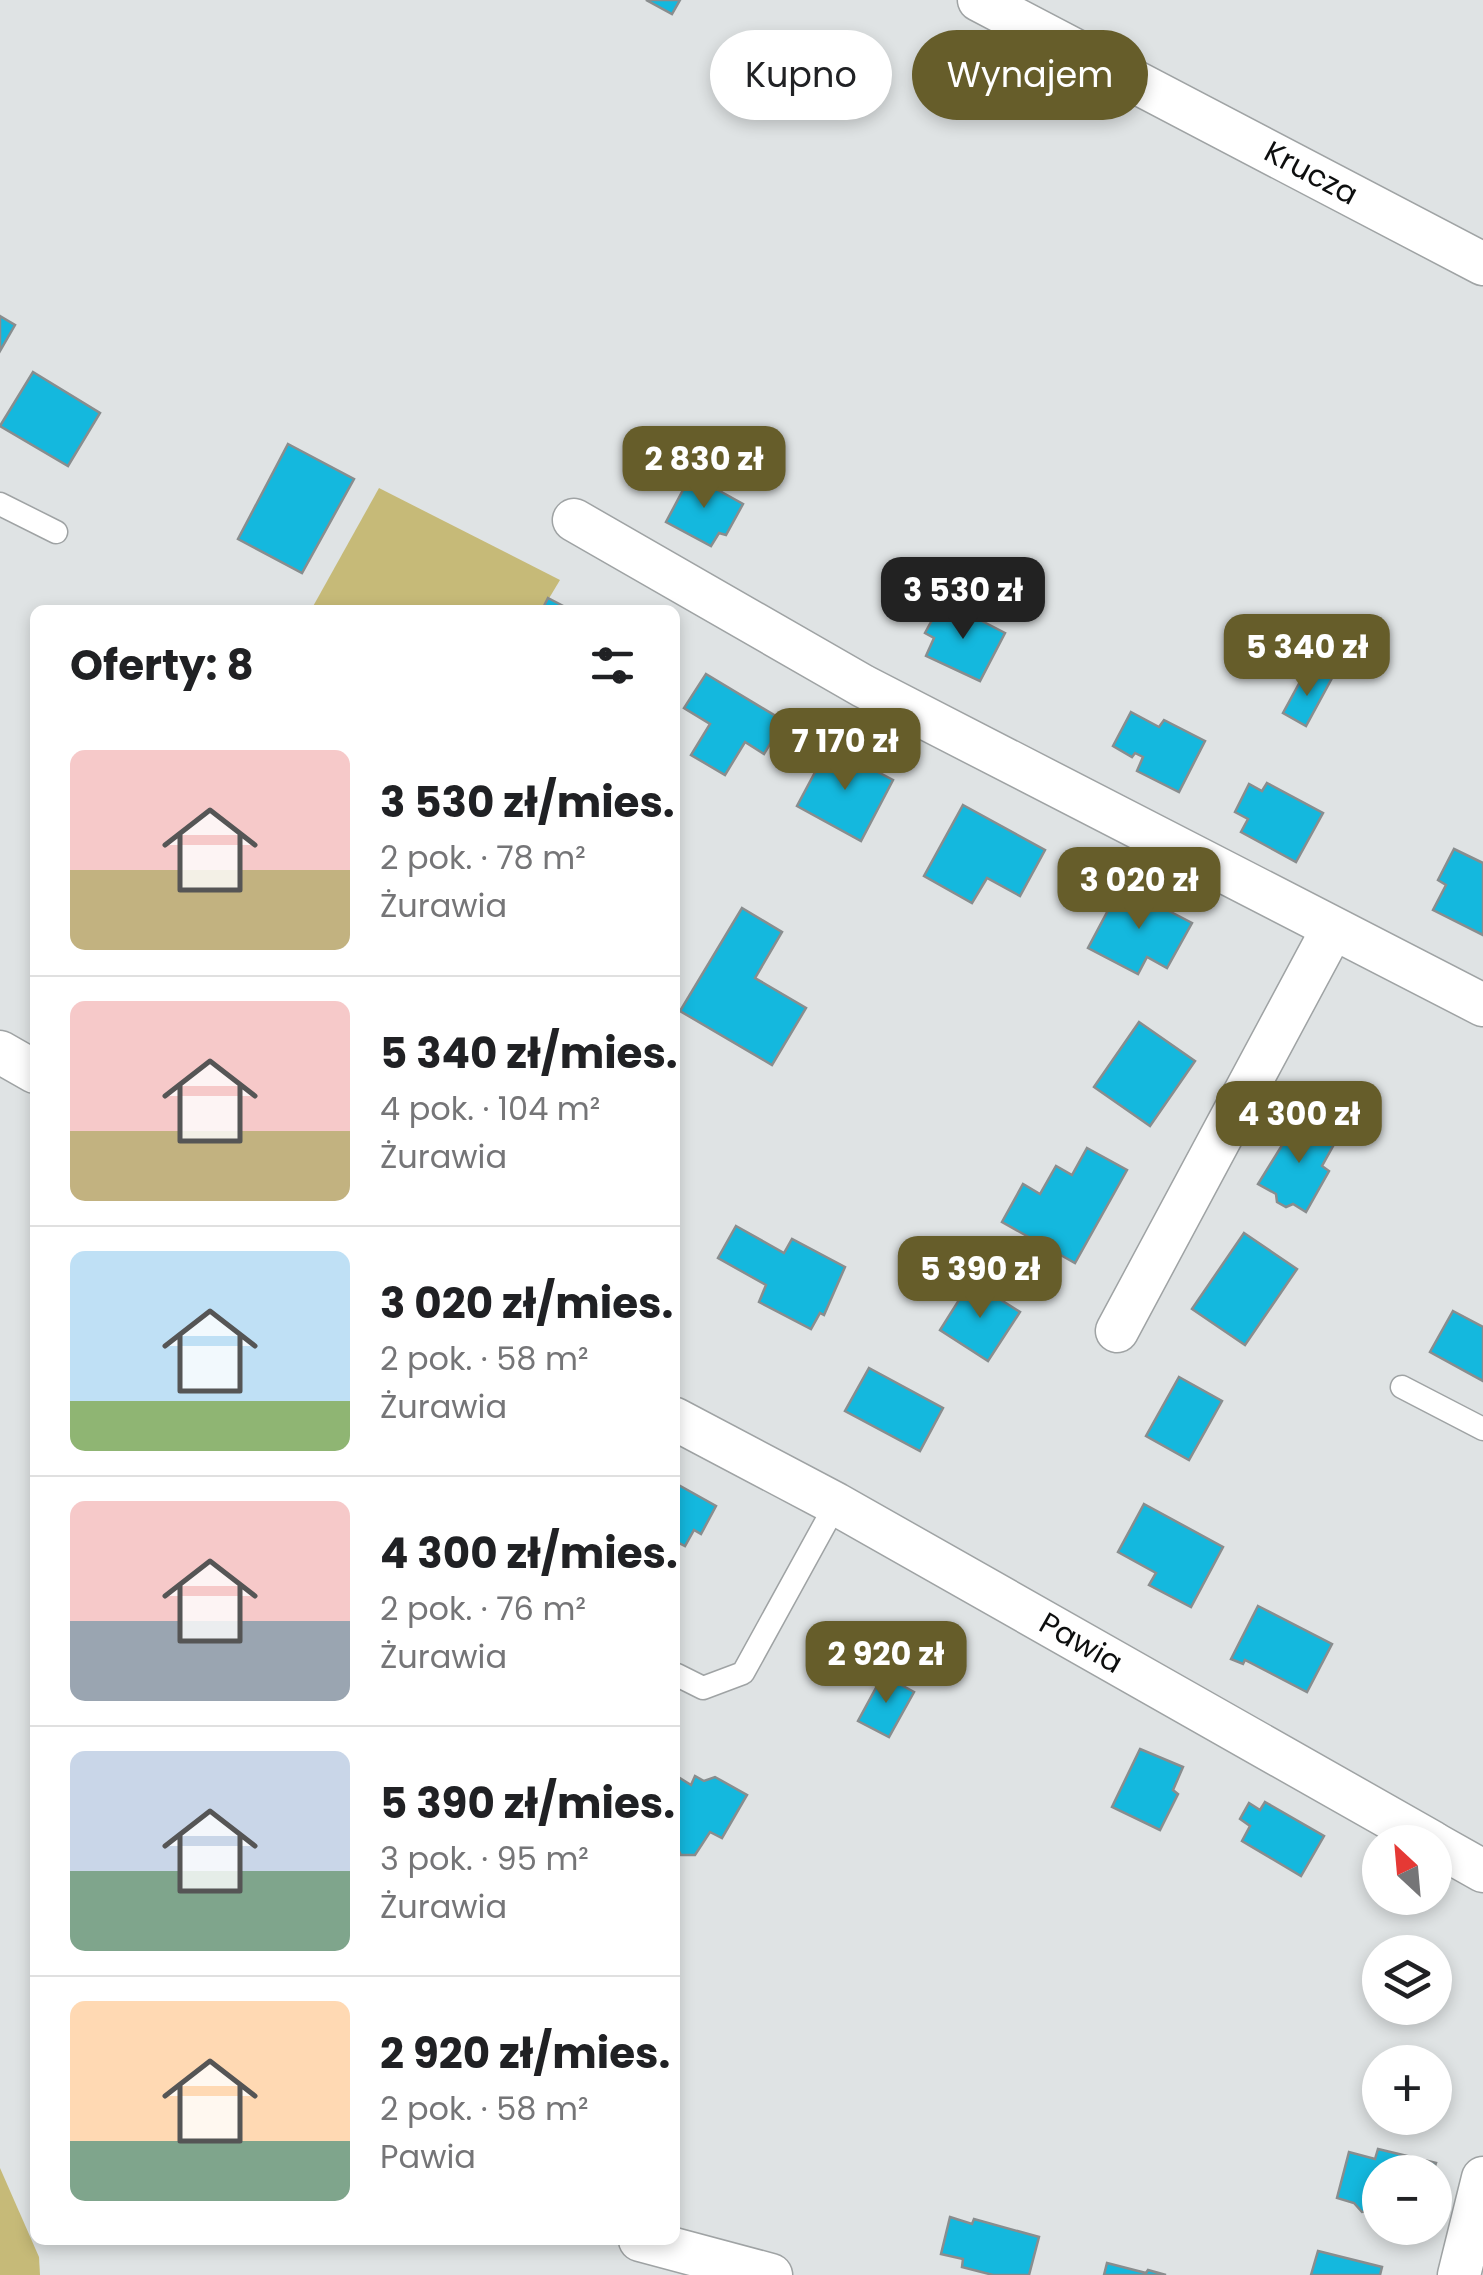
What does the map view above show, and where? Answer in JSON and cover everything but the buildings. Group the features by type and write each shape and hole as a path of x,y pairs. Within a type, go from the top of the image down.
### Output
{"street":[{"name":"Krucza","path":"979,0 1483,264"},
{"path":"574,520 863,686 1483,1005"},
{"path":"1116,1331 1332,930"},
{"path":"0,1052 30,1069"},
{"name":"Pawia","path":"680,1422 836,1504 1402,1825"},
{"name":"Pawia","path":"1452,1853 1483,1871"},
{"path":"1459,2275 1483,2178"},
{"path":"659,2245 771,2275"}],"lane":[{"path":"0,504 56,532"},
{"path":"1402,1387 1483,1430"},
{"path":"680,1677 703,1688 743,1673 836,1504"}],"shaded area":[{"path":"379,488 560,580 545,605 314,605"},
{"path":"0,2168 30,2236 30,2245 39,2257 40,2275 0,2275"}]}
